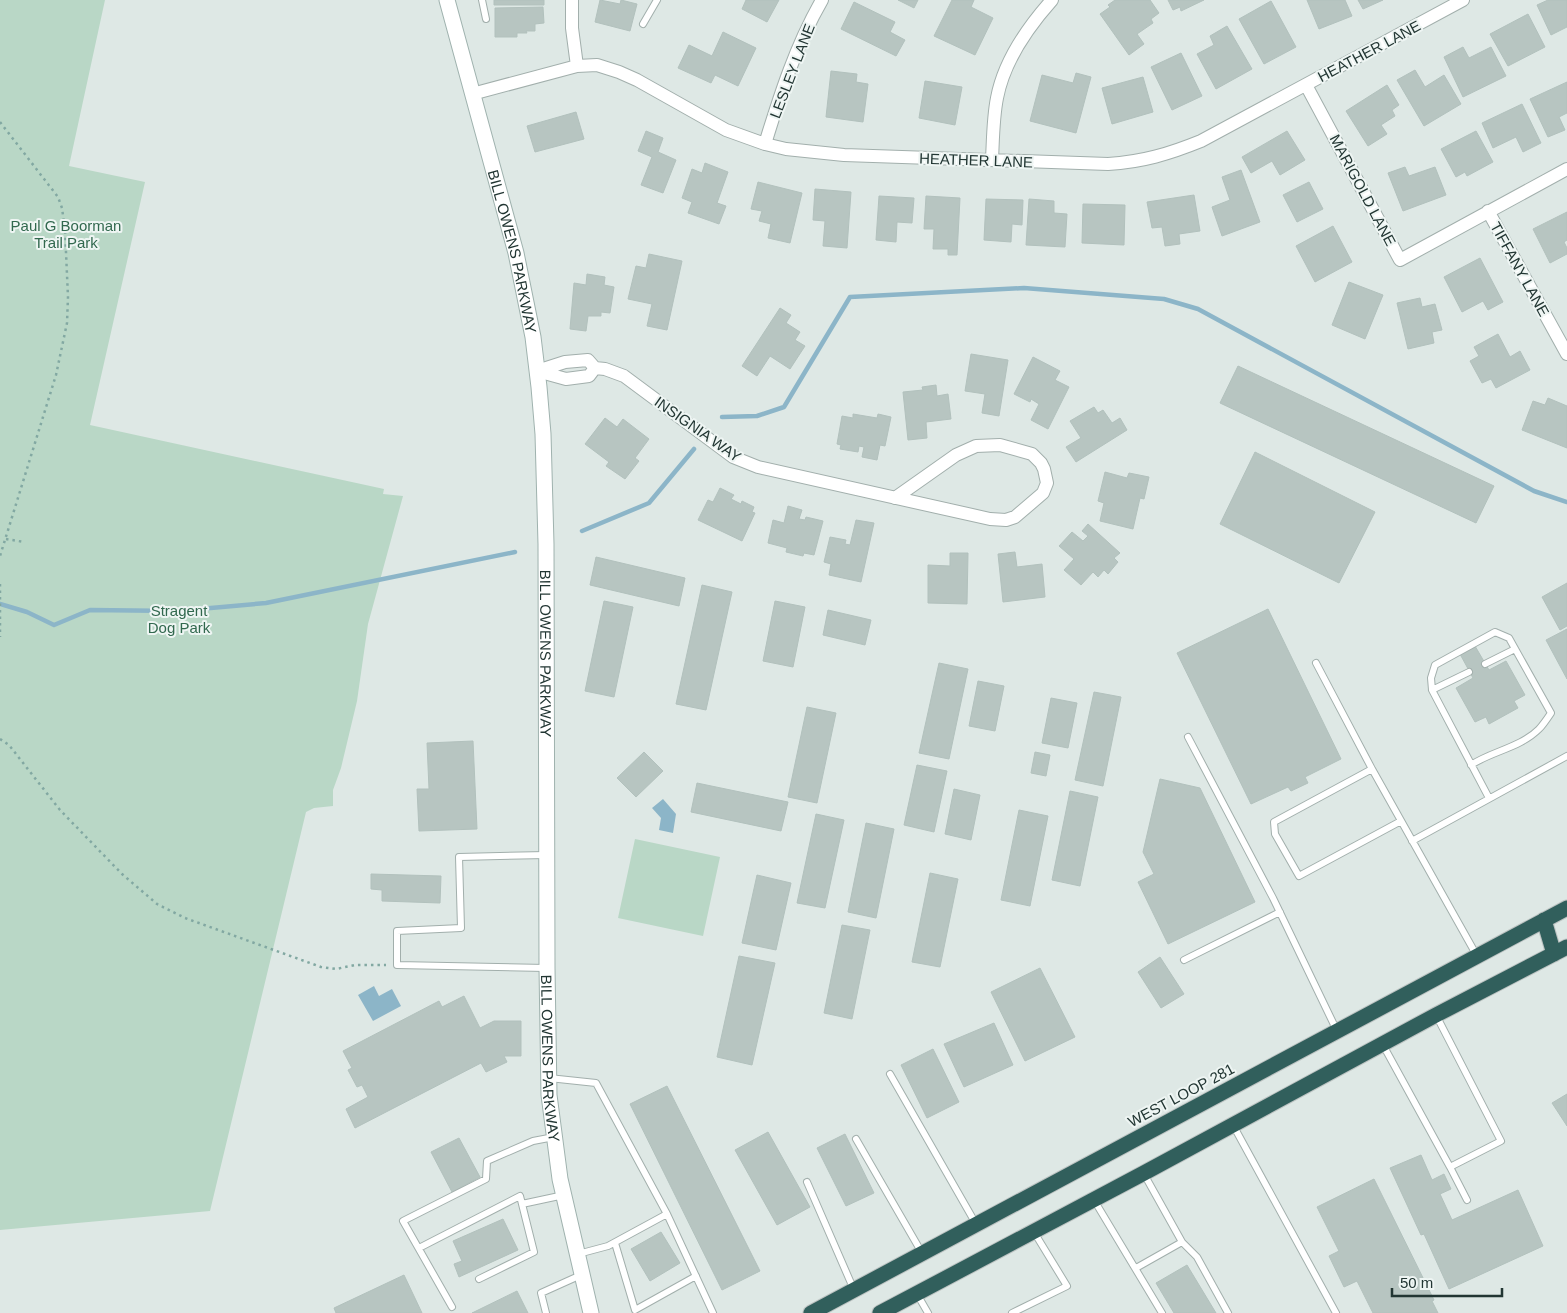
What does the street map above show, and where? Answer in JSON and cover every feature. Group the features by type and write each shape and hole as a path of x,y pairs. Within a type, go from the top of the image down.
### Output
{"highway":[{"name":"WEST LOOP 281","path":"811,1313 1567,908"},
{"path":"880,1313 1561,950 1544,920"}],"main road":[{"name":"BILL OWENS PARKWAY","path":"447,0 516,253 538,371 543,434 546,544 548,1078 554,1137 564,1195 591,1313"}],"street":[{"path":"572,0 572,28 577,66"},
{"name":"LESLEY LANE","path":"765,144 789,71 822,0"},
{"path":"992,160 1000,84 1019,43 1037,17 1052,0"},
{"name":"HEATHER LANE","path":"472,94 577,66 597,65 619,72 656,90 726,130 765,144 786,149 844,155 1108,164 1134,162 1157,158 1201,141 1463,0"},
{"name":"MARIGOLD LANE","path":"1306,85 1400,260 1567,170"},
{"name":"TIFFANY LANE","path":"1488,211 1567,354"},
{"name":"INSIGNIA WAY","path":"538,371 566,379 589,376 595,368 605,369 624,376 733,457 748,464 895,498 990,519 1006,520 1022,512 1039,498 1046,488 1046,476 1041,463 1032,454 1000,445 984,444 956,455 895,498"}],"lane":[{"path":"482,0 486,20"},
{"path":"643,24 657,0"},
{"path":"1471,765 1520,743 1538,730 1551,713 1509,638 1495,632 1436,665 1431,678 1432,690 1471,765 1489,798"},
{"path":"1485,664 1515,648"},
{"path":"1316,664 1476,956"},
{"path":"1432,690 1469,672"},
{"path":"1188,737 1280,912 1337,1031"},
{"path":"1412,841 1567,756"},
{"path":"1372,768 1274,822 1275,834 1299,876 1401,820"},
{"path":"546,855 459,857 461,928 397,931 397,965 547,968"},
{"path":"1184,960 1280,912"},
{"path":"1436,1015 1501,1141 1450,1167"},
{"path":"1382,1045 1467,1200"},
{"path":"890,1074 976,1224"},
{"path":"548,1078 596,1082 667,1214 714,1313"},
{"path":"1233,1125 1336,1313"},
{"path":"452,1307 403,1221 486,1179 487,1161 533,1141 554,1137"},
{"path":"856,1139 922,1253"},
{"path":"1144,1173 1182,1242 1197,1257 1228,1313"},
{"path":"806,1182 854,1290"},
{"path":"522,1204 564,1195"},
{"path":"419,1248 520,1196 534,1252 480,1279"},
{"path":"1093,1199 1162,1313"},
{"path":"578,1254 615,1242 667,1214"},
{"path":"1012,1313 1067,1286 1034,1231"},
{"path":"615,1242 635,1310 696,1276"},
{"path":"1136,1268 1182,1242"},
{"path":"546,1313 541,1293 583,1275"},
{"path":"916,1293 928,1313"}],"path":[{"path":"0,122 58,197 62,208 65,230 68,297 67,323 56,375 0,556"},
{"path":"5,539 24,542"},
{"path":"0,584 0,637"},
{"path":"0,739 9,745 60,810 122,874 157,904 185,918 317,966 336,969 355,965 397,965"}],"green space":[{"name":"Stragent Dog Park","path":"0,0 105,0 69,166 145,182 90,425 384,489 383,494 403,496 368,624 357,701 341,768 333,790 333,806 314,808 306,812 210,1211 0,1230"},
{"path":"635,839 720,857 703,936 618,918"}],"water":[{"path":"663,799 676,814 673,833 659,830 661,818 652,808"},
{"path":"374,986 379,996 392,989 401,1006 373,1021 358,995"}],"building":[{"path":"494,0 544,0 544,5 494,5"},
{"path":"600,0 620,4 621,0 637,4 630,31 595,22"},
{"path":"746,0 779,0 767,22 742,9"},
{"path":"898,0 918,0 914,8"},
{"path":"952,0 974,0 971,7 993,18 975,55 934,36"},
{"path":"1115,0 1150,0 1159,13 1151,19 1153,23 1137,34 1144,44 1129,55 1100,14 1110,7 1108,5"},
{"path":"1168,0 1204,0 1181,11 1180,7 1173,10"},
{"path":"1307,0 1345,0 1352,16 1319,29"},
{"path":"1358,0 1383,0 1363,9"},
{"path":"1548,0 1567,0 1567,27 1551,35 1537,5"},
{"path":"1271,1 1296,47 1264,64 1239,19"},
{"path":"854,2 895,22 890,32 905,40 896,56 841,29"},
{"path":"543,7 544,23 535,24 535,31 517,33 517,37 495,37 495,8"},
{"path":"1528,14 1545,47 1508,66 1490,34"},
{"path":"1227,26 1252,69 1216,89 1197,54 1214,45 1210,36"},
{"path":"723,32 756,48 738,86 715,75 711,83 678,68 689,45 712,56"},
{"path":"1463,47 1469,58 1491,47 1506,76 1463,97 1444,57"},
{"path":"1181,53 1202,96 1172,110 1151,67"},
{"path":"1415,70 1425,87 1444,75 1461,104 1424,126 1397,80"},
{"path":"831,71 857,74 856,82 868,84 863,122 826,117"},
{"path":"1076,73 1091,77 1076,133 1030,121 1042,75 1073,83"},
{"path":"1143,77 1153,112 1112,124 1102,88"},
{"path":"925,81 962,87 955,125 919,118"},
{"path":"1567,82 1567,113 1559,117 1565,130 1548,137 1530,99"},
{"path":"1387,85 1399,105 1392,110 1395,116 1381,125 1387,134 1368,146 1346,111"},
{"path":"1522,104 1541,143 1523,152 1516,137 1493,148 1482,123"},
{"path":"576,112 584,139 535,152 527,126"},
{"path":"646,131 663,138 658,152 676,160 663,193 641,185 652,157 638,151"},
{"path":"1287,131 1305,160 1280,175 1272,161 1251,173 1242,157"},
{"path":"1476,131 1493,162 1467,176 1465,172 1456,177 1441,149"},
{"path":"705,163 728,172 717,203 726,206 719,224 688,213 692,202 682,198 692,169 702,173"},
{"path":"1405,167 1409,176 1435,167 1446,195 1403,211 1388,173"},
{"path":"1241,170 1260,222 1222,236 1212,207 1230,200 1222,177"},
{"path":"758,182 802,193 790,243 768,238 771,224 759,221 762,211 751,209"},
{"path":"1309,182 1323,209 1297,222 1283,195"},
{"path":"815,189 851,192 847,248 823,246 825,221 813,220"},
{"path":"1194,195 1200,231 1179,234 1180,244 1165,246 1162,227 1152,228 1147,202"},
{"path":"879,196 914,198 912,223 897,222 896,242 876,240"},
{"path":"926,196 960,198 957,255 948,255 948,249 933,249 934,229 924,229"},
{"path":"986,199 1023,200 1022,225 1012,224 1011,242 984,240"},
{"path":"1029,199 1054,201 1054,213 1067,214 1065,247 1026,245"},
{"path":"1083,204 1125,205 1124,245 1082,243"},
{"path":"1567,212 1567,240 1564,242 1567,254 1550,263 1533,229"},
{"path":"1333,226 1352,262 1315,282 1296,246"},
{"path":"649,254 682,261 667,330 647,326 652,304 628,299 636,266 646,268"},
{"path":"1480,258 1503,302 1488,310 1483,301 1462,312 1444,277"},
{"path":"587,274 605,277 604,285 614,287 610,313 601,312 601,316 588,316 586,331 570,329 574,283 586,285"},
{"path":"1349,282 1383,295 1365,339 1332,325"},
{"path":"1420,298 1422,307 1435,304 1442,330 1432,332 1434,343 1408,349 1397,303"},
{"path":"780,308 791,315 786,323 800,332 795,340 805,346 790,369 770,356 757,376 742,366"},
{"path":"1498,334 1510,357 1520,351 1530,370 1496,388 1491,379 1482,383 1470,361 1479,356 1474,347"},
{"path":"971,354 1008,360 999,416 982,413 985,394 965,391"},
{"path":"1033,357 1060,371 1055,380 1069,387 1048,429 1031,420 1039,404 1031,399 1030,402 1014,394"},
{"path":"1238,366 1494,486 1476,523 1220,403"},
{"path":"936,385 937,396 948,394 951,419 926,422 927,438 908,440 903,392 923,390 922,387"},
{"path":"1548,398 1567,406 1567,448 1522,430 1533,401 1545,405"},
{"path":"1094,407 1098,413 1103,410 1112,423 1120,418 1127,430 1076,462 1066,447 1081,438 1070,421"},
{"path":"853,414 877,418 878,414 891,417 885,446 880,445 877,460 862,457 864,447 859,446 858,452 840,449 841,445 837,444 842,416 853,418"},
{"path":"605,418 617,427 623,419 649,439 635,458 639,461 625,479 606,466 609,462 585,444"},
{"path":"1255,452 1375,512 1339,583 1220,524"},
{"path":"1105,472 1127,478 1129,473 1149,477 1144,499 1140,498 1133,529 1100,521 1104,503 1098,501"},
{"path":"720,488 734,495 731,499 741,504 742,501 754,507 752,512 755,513 742,541 698,520 708,500 713,502"},
{"path":"788,506 802,510 799,519 805,520 806,517 823,521 814,555 804,553 803,556 786,552 787,548 768,543 773,520 784,523"},
{"path":"856,520 874,523 861,582 829,575 831,564 824,562 830,537 846,540 845,544 850,545"},
{"path":"1088,524 1120,553 1114,558 1118,562 1108,574 1104,570 1098,577 1093,572 1081,585 1064,570 1074,559 1059,546 1072,532 1083,541 1088,536 1082,531"},
{"path":"1015,552 1017,567 1042,564 1045,597 1003,602 998,554"},
{"path":"950,553 968,553 967,604 928,603 928,565 950,566"},
{"path":"596,557 685,578 679,606 590,585"},
{"path":"1567,583 1567,626 1560,630 1542,597"},
{"path":"702,585 732,592 706,710 676,704"},
{"path":"604,601 633,607 614,697 585,691"},
{"path":"775,601 805,607 793,667 763,661"},
{"path":"1268,609 1341,759 1305,777 1308,783 1291,791 1288,787 1251,804 1177,653"},
{"path":"828,610 871,620 865,645 823,635"},
{"path":"1567,629 1567,679 1546,640"},
{"path":"1475,646 1489,670 1506,661 1525,695 1514,701 1518,708 1489,724 1486,717 1475,722 1456,688 1473,678 1460,654"},
{"path":"939,663 968,669 949,759 919,753"},
{"path":"978,681 1004,686 995,731 969,726"},
{"path":"1094,692 1121,697 1103,786 1075,780"},
{"path":"1051,698 1077,703 1068,748 1042,743"},
{"path":"807,707 836,713 817,803 788,797"},
{"path":"473,741 477,829 419,831 417,789 429,789 427,743"},
{"path":"644,752 663,771 636,797 617,778"},
{"path":"1035,752 1050,755 1046,776 1031,773"},
{"path":"917,765 947,771 934,832 904,825"},
{"path":"1160,779 1200,788 1255,902 1168,944 1138,882 1154,874 1143,852"},
{"path":"697,783 788,802 781,831 691,812"},
{"path":"954,789 980,795 971,840 945,834"},
{"path":"1070,791 1098,797 1080,886 1052,880"},
{"path":"1019,810 1048,816 1030,906 1001,900"},
{"path":"816,814 844,820 825,908 797,903"},
{"path":"866,823 894,829 876,918 848,912"},
{"path":"930,873 958,879 940,967 912,962"},
{"path":"371,874 441,876 440,903 382,901 382,890 371,889"},
{"path":"757,875 791,883 776,950 742,943"},
{"path":"842,925 870,930 852,1019 824,1013"},
{"path":"739,956 775,963 752,1065 717,1057"},
{"path":"1160,957 1184,994 1161,1008 1138,972"},
{"path":"1040,968 1075,1037 1025,1061 991,992"},
{"path":"464,996 480,1028 494,1021 521,1021 521,1056 504,1056 507,1062 486,1072 481,1063 355,1128 346,1109 368,1097 362,1085 357,1087 348,1070 352,1068 343,1051 439,1001 442,1007"},
{"path":"994,1023 1013,1065 964,1087 944,1044"},
{"path":"933,1049 959,1102 927,1118 901,1065"},
{"path":"667,1086 760,1271 722,1290 630,1104"},
{"path":"1567,1094 1567,1126 1552,1103"},
{"path":"768,1132 810,1207 777,1225 735,1150"},
{"path":"845,1134 874,1193 846,1206 817,1148"},
{"path":"459,1138 480,1177 452,1192 431,1152"},
{"path":"1421,1155 1432,1180 1444,1174 1451,1189 1440,1194 1452,1220 1518,1190 1543,1246 1449,1289 1424,1234 1421,1235 1390,1168"},
{"path":"1374,1179 1434,1300 1432,1301 1438,1313 1373,1313 1357,1281 1344,1287 1329,1256 1339,1251 1317,1207"},
{"path":"503,1219 518,1250 459,1277 454,1264 462,1261 453,1241"},
{"path":"661,1232 680,1263 650,1281 631,1249"},
{"path":"1187,1265 1216,1313 1174,1313 1156,1283"},
{"path":"404,1275 422,1313 336,1313 334,1308"},
{"path":"517,1291 528,1313 472,1313"}],"waterway":[{"path":"722,417 757,416 784,407 850,297 1024,288 1164,299 1198,309 1534,491 1567,502"},
{"path":"582,531 649,503 694,449"},
{"path":"0,604 27,612 54,625 90,610 177,611 266,603 515,552"}],"park label":[{"name":"Paul G Boorman Trail Park","path":"66,234"}]}
